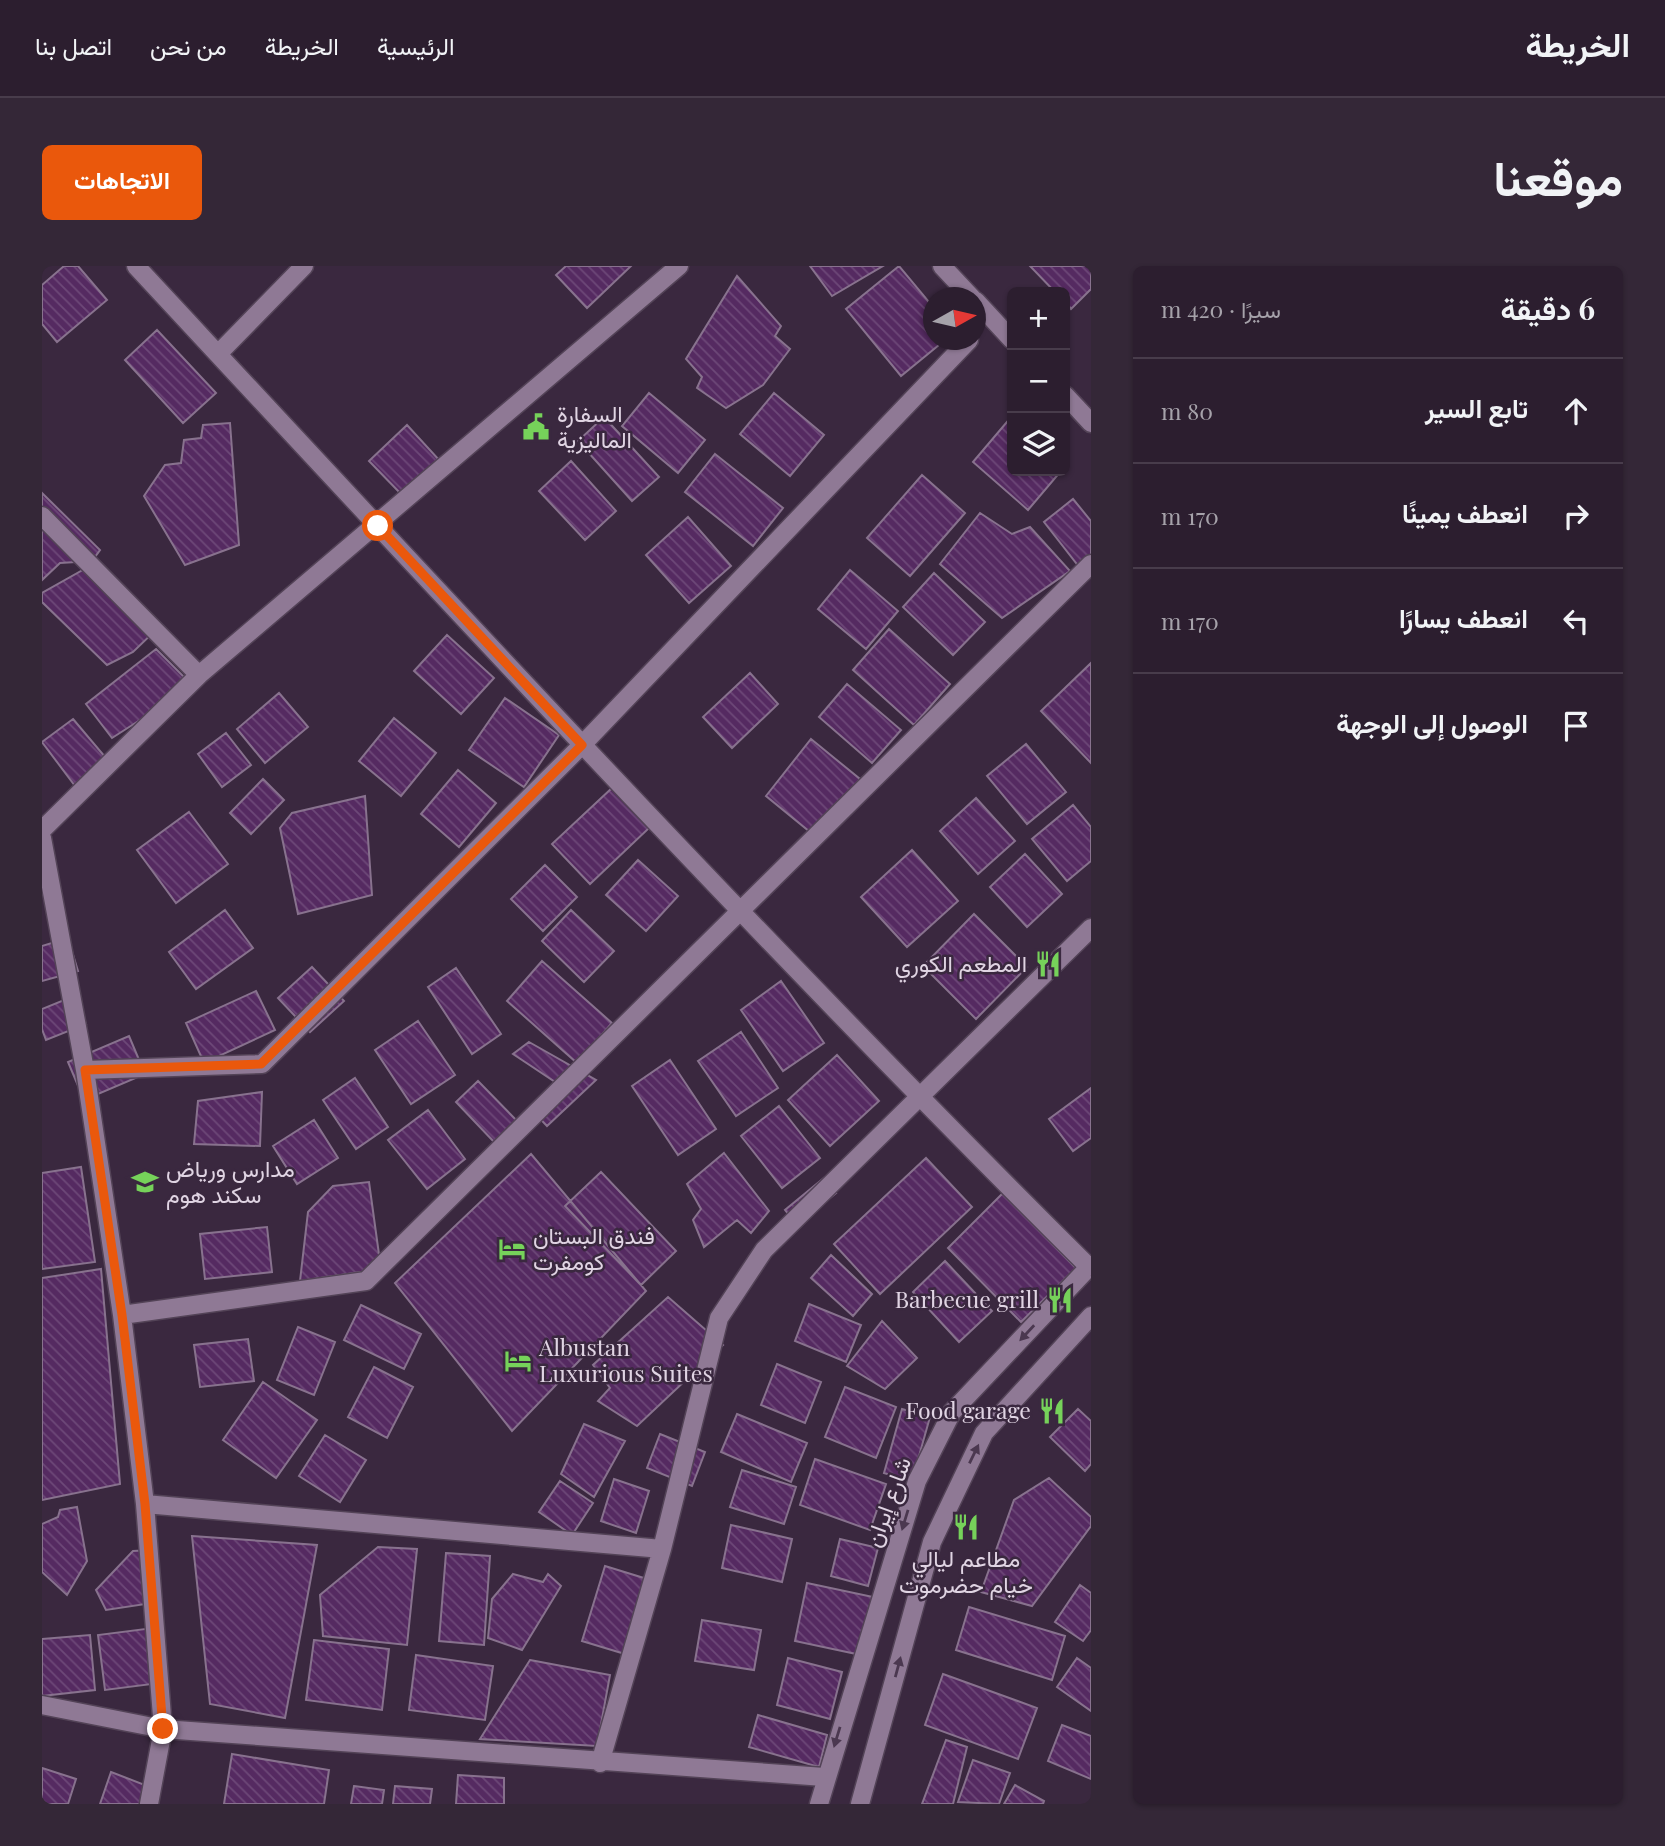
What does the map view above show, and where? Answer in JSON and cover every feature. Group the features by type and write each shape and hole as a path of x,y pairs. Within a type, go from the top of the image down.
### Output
{"street":[{"path":"136,266 740,912 918,1097 1090,1266"},
{"path":"218,354 304,266"},
{"path":"42,830 199,676 378,526 679,266"},
{"path":"942,266 962,287"},
{"path":"986,313 1007,335"},
{"path":"986,321 990,317"},
{"path":"85,1070 261,1064 582,745 959,350"},
{"path":"1070,400 1091,423"},
{"path":"42,516 199,676"},
{"path":"122,1315 366,1281 1091,564"},
{"path":"42,838 85,1070 122,1315 145,1504 163,1729 149,1804"},
{"path":"600,1762 662,1549 719,1318 764,1250 1091,928"},
{"name":"شارع إيران","path":"818,1804 824,1777 917,1482 952,1412 1090,1266"},
{"path":"860,1804 932,1542 984,1433 1091,1316"},
{"path":"145,1504 662,1549"},
{"path":"42,1705 163,1729 824,1777"}],"building":[{"path":"64,266 78,266 107,300 57,342 42,324 42,285"},
{"path":"566,266 631,266 587,308 556,275"},
{"path":"810,266 883,266 832,296"},
{"path":"899,266 923,295 923,350 933,350 901,376 846,309"},
{"path":"1030,266 1091,266 1091,289 1071,309 1070,287 1050,287"},
{"path":"737,276 781,326 775,336 790,349 763,385 726,408 697,388 702,377 686,359"},
{"path":"157,330 216,393 183,423 125,360"},
{"path":"649,393 705,440 678,473 622,426"},
{"path":"774,393 824,435 790,476 740,434"},
{"path":"604,417 659,477 632,501 578,441"},
{"path":"1007,422 1007,476 1057,476 1028,510 973,462"},
{"path":"230,423 239,545 185,565 144,496 165,465 181,463 184,440 201,438 203,425"},
{"path":"407,425 440,461 403,496 369,461"},
{"path":"715,454 783,508 753,546 685,492"},
{"path":"571,461 616,511 585,540 539,491"},
{"path":"922,475 965,513 910,576 867,538"},
{"path":"42,493 100,550 92,561 60,563 42,580"},
{"path":"1073,499 1091,521 1091,559 1080,568 1044,522"},
{"path":"980,513 1012,534 1030,527 1070,571 1002,618 940,564"},
{"path":"688,517 731,566 689,603 646,555"},
{"path":"97,562 159,627 133,652 107,665 42,602 42,593"},
{"path":"850,570 898,611 866,649 818,609"},
{"path":"934,573 985,622 953,655 903,607"},
{"path":"889,629 950,684 914,725 853,670"},
{"path":"447,635 494,678 461,714 414,671"},
{"path":"156,649 193,686 112,738 86,704"},
{"path":"1091,663 1091,763 1041,711"},
{"path":"750,673 778,704 732,748 703,717"},
{"path":"847,684 901,730 872,763 819,717"},
{"path":"279,693 308,727 265,763 237,729"},
{"path":"505,698 559,735 524,787 469,750"},
{"path":"394,718 436,753 401,796 359,761"},
{"path":"73,719 106,758 78,790 42,742"},
{"path":"226,733 251,765 222,787 198,754"},
{"path":"811,739 860,779 815,836 766,796"},
{"path":"1026,744 1066,792 1027,824 987,776"},
{"path":"458,770 496,803 459,847 421,814"},
{"path":"263,779 284,800 251,834 230,813"},
{"path":"612,788 649,828 590,884 552,844"},
{"path":"365,796 372,895 298,914 280,828 292,813"},
{"path":"976,798 1015,841 978,874 940,831"},
{"path":"1073,805 1091,827 1091,861 1067,881 1032,839"},
{"path":"189,812 228,864 176,903 137,850"},
{"path":"912,850 958,901 907,947 861,897"},
{"path":"1025,854 1062,894 1027,927 990,887"},
{"path":"638,860 678,896 646,931 606,895"},
{"path":"545,865 577,897 543,931 511,899"},
{"path":"225,910 253,948 196,989 169,952"},
{"path":"571,910 614,951 584,982 542,941"},
{"path":"974,914 1027,967 976,1019 923,966"},
{"path":"68,938 78,971 42,981 42,946"},
{"path":"542,961 612,1023 577,1063 507,1001"},
{"path":"312,967 344,1001 310,1032 278,998"},
{"path":"456,968 501,1034 472,1054 428,987"},
{"path":"781,981 824,1043 783,1071 741,1010"},
{"path":"256,991 275,1030 204,1063 186,1023"},
{"path":"74,996 86,1024 46,1040 42,1029 42,1009"},
{"path":"418,1021 455,1075 411,1104 375,1050"},
{"path":"741,1032 778,1088 736,1116 698,1061"},
{"path":"129,1036 145,1074 84,1100 68,1062"},
{"path":"529,1042 596,1080 547,1126 530,1108 555,1082 513,1054"},
{"path":"837,1055 879,1101 830,1146 788,1100"},
{"path":"670,1060 716,1129 678,1155 632,1086"},
{"path":"355,1078 388,1127 356,1149 323,1100"},
{"path":"478,1081 519,1123 496,1144 456,1102"},
{"path":"1091,1088 1091,1138 1073,1151 1049,1119"},
{"path":"262,1092 260,1146 194,1144 198,1101"},
{"path":"779,1106 820,1158 782,1188 741,1136"},
{"path":"428,1110 465,1159 427,1189 388,1140"},
{"path":"314,1120 338,1158 297,1184 273,1146"},
{"path":"724,1153 769,1211 751,1233 737,1220 704,1247 693,1220 701,1209 687,1184"},
{"name":"Albustan Luxurious Suites","path":"531,1154 646,1291 512,1431 395,1283"},
{"path":"926,1158 972,1207 880,1294 834,1244"},
{"path":"81,1167 95,1262 42,1269 42,1173"},
{"path":"601,1172 676,1251 641,1285 565,1206"},
{"path":"824,1178 836,1193 797,1225 785,1210"},
{"path":"369,1182 381,1269 300,1281 308,1212 333,1186"},
{"path":"1003,1193 1076,1268 1021,1322 948,1248"},
{"path":"267,1227 272,1272 205,1279 200,1234"},
{"path":"831,1255 872,1294 853,1316 811,1278"},
{"path":"945,1261 992,1311 959,1342 913,1292"},
{"path":"101,1269 120,1484 42,1500 42,1278"},
{"path":"668,1297 723,1345 637,1426 598,1401 610,1388 593,1365"},
{"path":"809,1304 861,1325 846,1362 795,1341"},
{"path":"361,1305 421,1334 404,1369 344,1340"},
{"path":"882,1321 917,1358 885,1389 847,1366"},
{"path":"298,1327 335,1342 314,1395 277,1380"},
{"path":"248,1339 254,1381 200,1387 194,1345"},
{"path":"777,1364 821,1382 805,1423 761,1405"},
{"path":"374,1367 413,1387 387,1438 348,1417"},
{"path":"263,1382 317,1420 276,1478 223,1440"},
{"path":"845,1387 896,1407 876,1458 825,1437"},
{"path":"902,1409 930,1417 912,1481 884,1473"},
{"path":"1078,1409 1091,1421 1091,1464 1085,1471 1050,1437"},
{"path":"737,1414 807,1443 791,1482 721,1452"},
{"path":"584,1424 625,1441 594,1497 561,1474"},
{"path":"660,1434 705,1452 692,1486 647,1468"},
{"path":"325,1435 366,1460 340,1502 299,1476"},
{"path":"815,1459 886,1484 870,1530 800,1505"},
{"path":"742,1470 796,1487 784,1524 730,1507"},
{"path":"1049,1478 1091,1517 1091,1526 1032,1606 981,1592 1014,1500"},
{"path":"614,1479 649,1491 636,1533 601,1521"},
{"path":"560,1481 593,1503 572,1535 539,1512"},
{"path":"77,1507 87,1561 67,1595 42,1572 42,1524 58,1517 60,1510"},
{"path":"731,1525 792,1539 782,1582 722,1568"},
{"path":"192,1536 317,1545 285,1718 210,1704"},
{"path":"840,1539 878,1548 868,1586 831,1576"},
{"path":"378,1547 417,1549 407,1645 323,1636 320,1595"},
{"path":"151,1550 159,1602 106,1610 96,1590 133,1551"},
{"path":"446,1553 490,1556 484,1645 439,1641"},
{"path":"605,1566 660,1583 638,1658 582,1641"},
{"path":"513,1574 543,1582 548,1574 561,1586 522,1650 488,1638 492,1599"},
{"path":"807,1583 873,1597 861,1655 795,1641"},
{"path":"1080,1585 1091,1593 1091,1630 1083,1641 1055,1622"},
{"path":"969,1607 1065,1636 1052,1680 956,1650"},
{"path":"702,1620 761,1630 754,1670 695,1661"},
{"path":"153,1628 160,1683 105,1690 98,1635"},
{"path":"90,1635 95,1690 42,1696 42,1639"},
{"path":"314,1640 389,1649 382,1710 306,1700"},
{"path":"416,1655 493,1666 485,1720 409,1710"},
{"path":"788,1658 842,1672 830,1719 777,1705"},
{"path":"1077,1658 1091,1668 1091,1711 1057,1687"},
{"path":"530,1660 610,1675 597,1746 480,1739"},
{"path":"943,1674 1037,1708 1018,1759 925,1725"},
{"path":"758,1715 827,1735 819,1767 749,1747"},
{"path":"1062,1725 1091,1736 1091,1779 1048,1761"},
{"path":"946,1740 967,1747 953,1804 922,1804"},
{"path":"232,1754 329,1770 324,1804 224,1804"},
{"path":"973,1760 1010,1773 999,1804 958,1802"},
{"path":"42,1768 76,1779 68,1804 42,1804"},
{"path":"111,1772 150,1787 144,1804 100,1804"},
{"path":"458,1775 504,1778 504,1804 456,1804"},
{"path":"1015,1785 1044,1801 1043,1804 1004,1804"},
{"path":"354,1786 384,1790 382,1804 351,1804"},
{"path":"395,1786 432,1789 430,1804 393,1804"}],"place":[{"name":"السفارة الماليزية","path":"536,427"},
{"name":"المطعم الكوري","path":"1048,964"},
{"name":"مدارس ورياض سكند هوم","path":"145,1182"},
{"name":"فندق البستان كومفرت","path":"512,1249"},
{"name":"Barbecue grill","path":"1060,1300"},
{"name":"Albustan Luxurious Suites","path":"518,1361"},
{"name":"Food garage","path":"1052,1411"},
{"name":"مطاعم ليالي خيام حضرموت","path":"966,1527"}],"route":[{"path":"163,1729 145,1504 122,1315 85,1070 261,1064 582,745 378,526"}]}
